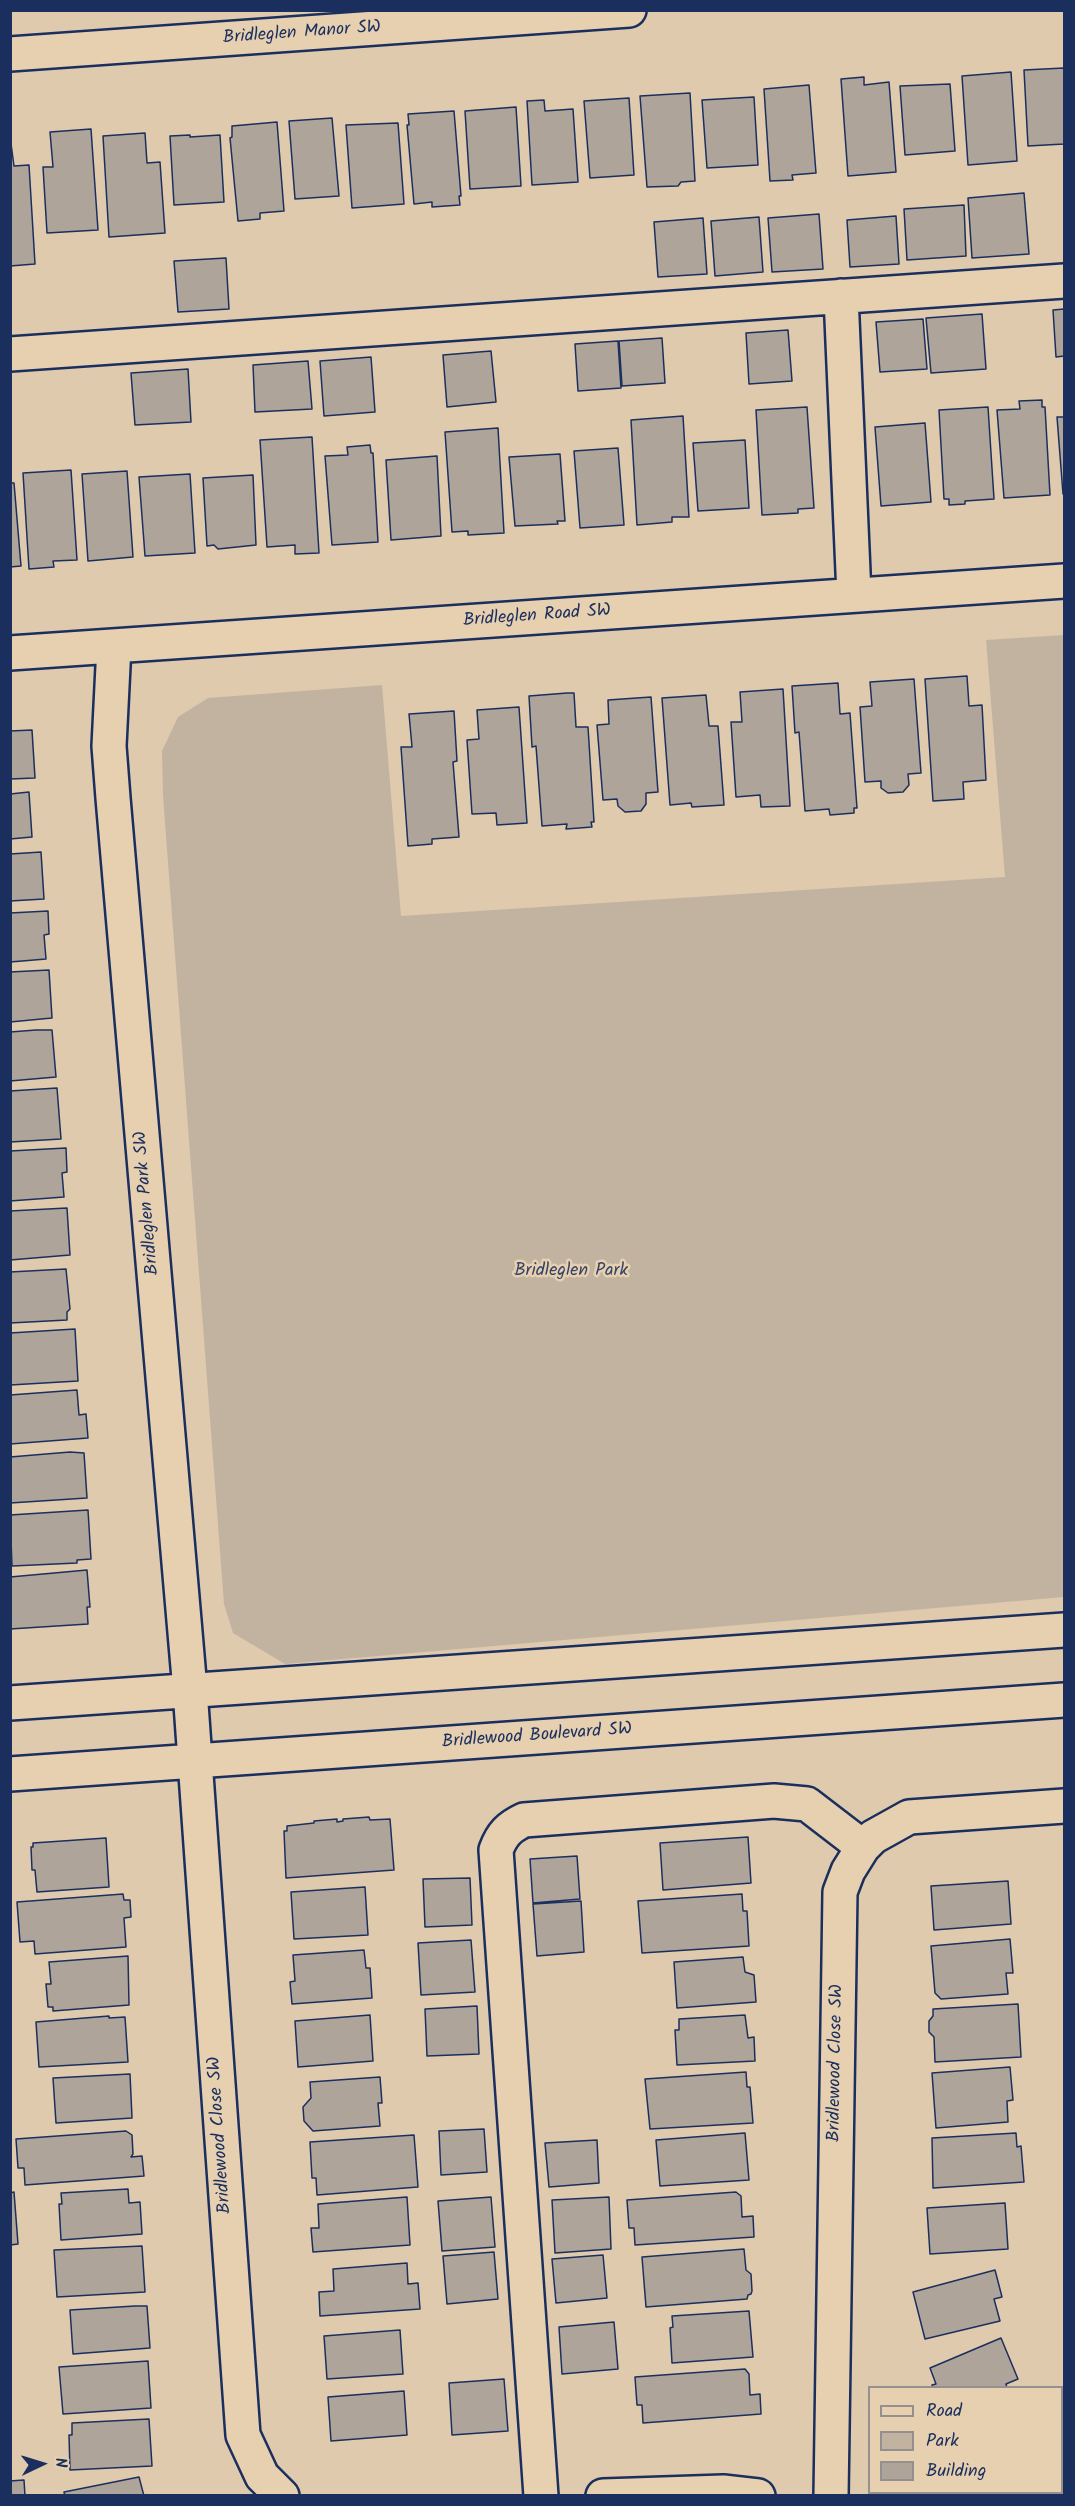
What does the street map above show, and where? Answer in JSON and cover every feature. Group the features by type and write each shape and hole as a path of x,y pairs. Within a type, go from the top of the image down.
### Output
{"street":[{"name":"Bridleglen Manor SW","path":"10,54 629,10"},
{"path":"10,354 1065,281"},
{"path":"841,296 854,595"},
{"name":"Bridleglen Road SW","path":"10,653 1065,580"},
{"name":"Bridleglen Park SW","path":"114,646 109,746 190,1690 194,1761"},
{"path":"10,1703 1065,1629"},
{"name":"Bridlewood Boulevard SW","path":"10,1774 1065,1700"},
{"name":"Bridlewood Close SW","path":"194,1761 243,2435 261,2476 282,2496"},
{"path":"541,2496 496,1850 501,1837 511,1826 524,1820 774,1801 807,1804 863,1847"},
{"name":"Bridlewood Close SW","path":"831,2496 840,1892 848,1871 863,1847 873,1837 909,1817 1065,1806"},
{"path":"603,2496 723,2492 758,2496"}],"green space":[{"name":"Bridleglen Park","path":"1064,635 1064,1597 285,1664 233,1633 224,1604 163,796 162,751 178,717 208,698 382,685 401,916 1005,877 986,640"}],"building":[{"path":"1064,68 1064,144 1028,146 1024,70"},
{"path":"1011,72 1017,161 968,165 962,76"},
{"path":"864,77 864,85 889,82 896,172 848,176 841,79"},
{"path":"950,84 955,151 905,155 900,86"},
{"path":"809,85 816,173 792,175 793,180 770,181 764,89"},
{"path":"690,93 695,181 681,182 678,186 647,187 640,96"},
{"path":"754,97 758,165 707,168 702,100"},
{"path":"629,98 634,175 590,178 584,101"},
{"path":"544,100 545,111 573,109 578,182 532,185 527,101"},
{"path":"516,107 521,186 470,189 465,111"},
{"path":"454,111 460,205 432,207 432,202 414,204 408,114"},
{"path":"332,118 339,196 295,199 289,121"},
{"path":"277,122 284,211 260,213 260,219 238,221 230,138 232,137 232,126"},
{"path":"398,123 404,204 352,208 346,125"},
{"path":"91,129 98,230 47,233 43,167 53,167 50,132"},
{"path":"145,133 147,163 160,162 165,233 109,237 103,136"},
{"path":"190,135 190,137 220,135 224,202 174,205 170,136"},
{"path":"10,136 14,166 29,165 35,264 10,266"},
{"path":"1024,193 1029,254 972,258 968,198"},
{"path":"964,205 966,256 907,260 904,209"},
{"path":"819,214 823,269 772,272 768,218"},
{"path":"896,216 899,264 850,267 847,220"},
{"path":"759,217 763,272 715,276 711,221"},
{"path":"703,218 707,274 658,277 654,222"},
{"path":"226,258 229,309 178,312 174,261"},
{"path":"1064,309 1064,356 1056,357 1053,310"},
{"path":"982,314 986,369 931,373 926,318"},
{"path":"923,319 927,369 880,372 876,322"},
{"path":"788,330 792,381 749,384 746,333"},
{"path":"662,338 665,383 622,386 619,341"},
{"path":"618,341 621,388 578,391 575,344"},
{"path":"491,351 496,402 447,407 443,355"},
{"path":"371,357 375,412 324,416 320,361"},
{"path":"308,361 312,409 255,412 253,365"},
{"path":"188,369 191,422 135,425 131,373"},
{"path":"1042,400 1042,407 1045,407 1050,495 1004,498 997,410 1020,409 1019,401"},
{"path":"807,407 814,508 798,509 798,513 762,515 756,410"},
{"path":"988,407 994,499 965,501 965,504 949,505 949,499 944,499 939,410"},
{"path":"683,416 689,517 672,517 672,522 637,525 631,420"},
{"path":"1057,417 1064,417 1064,494 1063,494"},
{"path":"925,423 931,502 881,506 875,427"},
{"path":"498,428 504,533 468,535 468,531 452,532 445,432"},
{"path":"312,437 319,553 295,554 295,545 267,547 260,440"},
{"path":"745,440 749,508 698,511 693,443"},
{"path":"370,445 371,453 373,453 378,542 332,545 325,456 348,455 347,447"},
{"path":"618,448 624,525 580,528 574,451"},
{"path":"560,454 565,521 557,521 558,524 515,526 509,457"},
{"path":"437,456 441,536 391,540 386,460"},
{"path":"71,470 77,560 53,561 54,567 29,569 23,473"},
{"path":"127,471 133,557 88,561 82,474"},
{"path":"190,474 195,553 145,556 139,477"},
{"path":"253,475 256,545 218,549 214,545 207,546 203,478"},
{"path":"10,483 14,483 21,566 10,567"},
{"path":"967,676 969,706 982,705 986,780 963,782 964,799 933,801 925,679"},
{"path":"914,679 921,773 908,774 909,785 903,792 888,793 881,788 881,781 865,782 860,707 872,706 870,682"},
{"path":"838,683 840,714 850,713 857,808 854,808 854,813 830,815 829,809 805,811 799,732 795,733 792,686"},
{"path":"783,689 790,806 761,807 760,795 736,797 731,722 742,722 740,692"},
{"path":"574,693 576,727 588,727 594,822 591,822 592,827 566,829 567,824 542,826 536,746 532,747 529,696"},
{"path":"706,695 709,726 718,726 724,805 692,807 691,803 670,805 662,698"},
{"path":"651,697 658,792 646,793 646,804 641,811 625,812 618,806 617,799 603,800 597,725 609,724 608,700"},
{"path":"519,707 527,823 497,825 496,813 472,814 467,740 479,739 477,710"},
{"path":"454,711 457,761 453,762 459,837 432,839 432,844 408,846 401,747 412,747 409,714"},
{"path":"32,730 35,778 10,779 10,731"},
{"path":"29,792 32,837 10,839 10,794"},
{"path":"41,852 44,899 10,901 10,854"},
{"path":"48,911 49,934 44,935 46,959 10,962 10,913"},
{"path":"49,970 52,1018 10,1022 10,972"},
{"path":"52,1030 56,1077 10,1081 10,1032"},
{"path":"57,1088 61,1139 10,1142 10,1091"},
{"path":"66,1148 67,1172 62,1173 64,1197 10,1201 10,1151"},
{"path":"67,1208 70,1255 10,1260 10,1211"},
{"path":"66,1269 70,1309 67,1312 67,1320 10,1323 10,1272"},
{"path":"75,1329 78,1381 10,1385 10,1333"},
{"path":"77,1390 79,1415 86,1414 88,1438 10,1444 10,1395"},
{"path":"84,1453 87,1498 10,1503 10,1457"},
{"path":"88,1510 91,1559 77,1560 77,1563 12,1566 10,1515"},
{"path":"87,1570 90,1607 87,1607 88,1624 10,1629 10,1577"},
{"path":"369,1817 370,1820 390,1819 394,1870 286,1878 284,1831 287,1831 287,1826 314,1823 314,1821 337,1819 337,1822 343,1819"},
{"path":"748,1837 751,1883 663,1890 660,1843"},
{"path":"106,1838 109,1887 37,1892 35,1870 32,1870 31,1847 33,1843"},
{"path":"577,1856 580,1899 533,1903 530,1859"},
{"path":"470,1878 472,1925 425,1927 423,1879"},
{"path":"1008,1881 1011,1924 934,1930 931,1886"},
{"path":"365,1887 368,1935 294,1939 291,1892"},
{"path":"123,1894 124,1900 130,1900 131,1917 124,1918 126,1947 35,1954 34,1941 20,1942 17,1902"},
{"path":"742,1894 743,1911 747,1911 749,1946 642,1953 638,1901"},
{"path":"581,1901 584,1952 537,1956 533,1904"},
{"path":"1010,1939 1013,1973 1006,1973 1008,1994 941,1999 935,1993 931,1946"},
{"path":"471,1940 475,1992 421,1995 418,1943"},
{"path":"364,1950 366,1968 370,1968 372,1998 292,2004 290,1982 295,1981 293,1955"},
{"path":"128,1956 129,2005 53,2011 53,2007 48,2007 46,1984 51,1984 49,1962"},
{"path":"743,1957 745,1972 754,1975 756,2002 677,2008 674,1962"},
{"path":"1018,2004 1021,2057 935,2062 934,2037 929,2032 929,2021 933,2016 933,2009"},
{"path":"477,2006 479,2054 427,2056 425,2009"},
{"path":"370,2015 373,2061 298,2067 295,2021"},
{"path":"745,2015 748,2038 754,2037 755,2061 677,2065 675,2030 679,2030 679,2019"},
{"path":"109,2016 109,2018 125,2017 128,2062 39,2067 36,2022"},
{"path":"1010,2067 1013,2100 1007,2101 1008,2122 936,2128 932,2073"},
{"path":"746,2072 747,2087 750,2087 753,2123 650,2129 645,2079"},
{"path":"130,2074 132,2118 56,2123 53,2078"},
{"path":"380,2077 382,2103 378,2103 380,2126 313,2131 304,2121 303,2107 311,2098 310,2082"},
{"path":"484,2129 487,2172 441,2175 439,2131"},
{"path":"126,2131 132,2135 133,2154 131,2157 142,2156 144,2176 25,2185 24,2168 18,2168 16,2139"},
{"path":"745,2133 749,2180 660,2186 656,2140"},
{"path":"1016,2133 1017,2147 1021,2146 1024,2182 933,2188 932,2138"},
{"path":"414,2135 418,2187 317,2195 316,2178 312,2178 310,2142"},
{"path":"597,2140 599,2183 549,2187 545,2143"},
{"path":"128,2189 129,2203 140,2202 142,2234 61,2240 59,2204 62,2204 61,2193"},
{"path":"14,2192 18,2244 10,2245 10,2193"},
{"path":"736,2192 741,2196 742,2217 753,2216 754,2237 635,2245 634,2228 629,2228 627,2200"},
{"path":"407,2197 410,2245 313,2252 311,2228 319,2228 318,2204"},
{"path":"491,2197 495,2247 442,2251 438,2201"},
{"path":"609,2197 611,2249 555,2253 552,2200"},
{"path":"1005,2203 1008,2249 930,2254 927,2208"},
{"path":"142,2246 145,2292 57,2297 54,2250"},
{"path":"744,2249 746,2270 751,2274 752,2291 747,2299 646,2307 642,2257"},
{"path":"494,2252 498,2299 447,2304 443,2256"},
{"path":"603,2255 607,2298 556,2303 552,2259"},
{"path":"407,2263 408,2284 418,2283 420,2309 320,2316 319,2292 334,2291 333,2269"},
{"path":"995,2270 1002,2297 994,2299 1000,2321 925,2339 913,2292"},
{"path":"147,2306 150,2348 73,2354 70,2310"},
{"path":"749,2311 753,2357 672,2363 670,2328 673,2327 672,2316"},
{"path":"614,2322 618,2369 562,2374 559,2327"},
{"path":"400,2330 403,2374 327,2379 324,2336"},
{"path":"1001,2338 1018,2379 1006,2384 1006,2386 932,2386 936,2384 930,2368"},
{"path":"148,2361 151,2408 63,2414 59,2367"},
{"path":"745,2369 749,2374 750,2395 760,2394 761,2414 643,2423 642,2405 637,2405 635,2377"},
{"path":"504,2379 508,2431 452,2435 449,2383"},
{"path":"404,2391 407,2435 331,2441 328,2397"},
{"path":"1064,2391 1063,2466 1063,2392"},
{"path":"149,2419 152,2466 70,2470 69,2435 72,2435 72,2423"},
{"path":"139,2477 144,2496 65,2496 64,2492"},
{"path":"24,2480 25,2496 10,2496 10,2481"}]}
